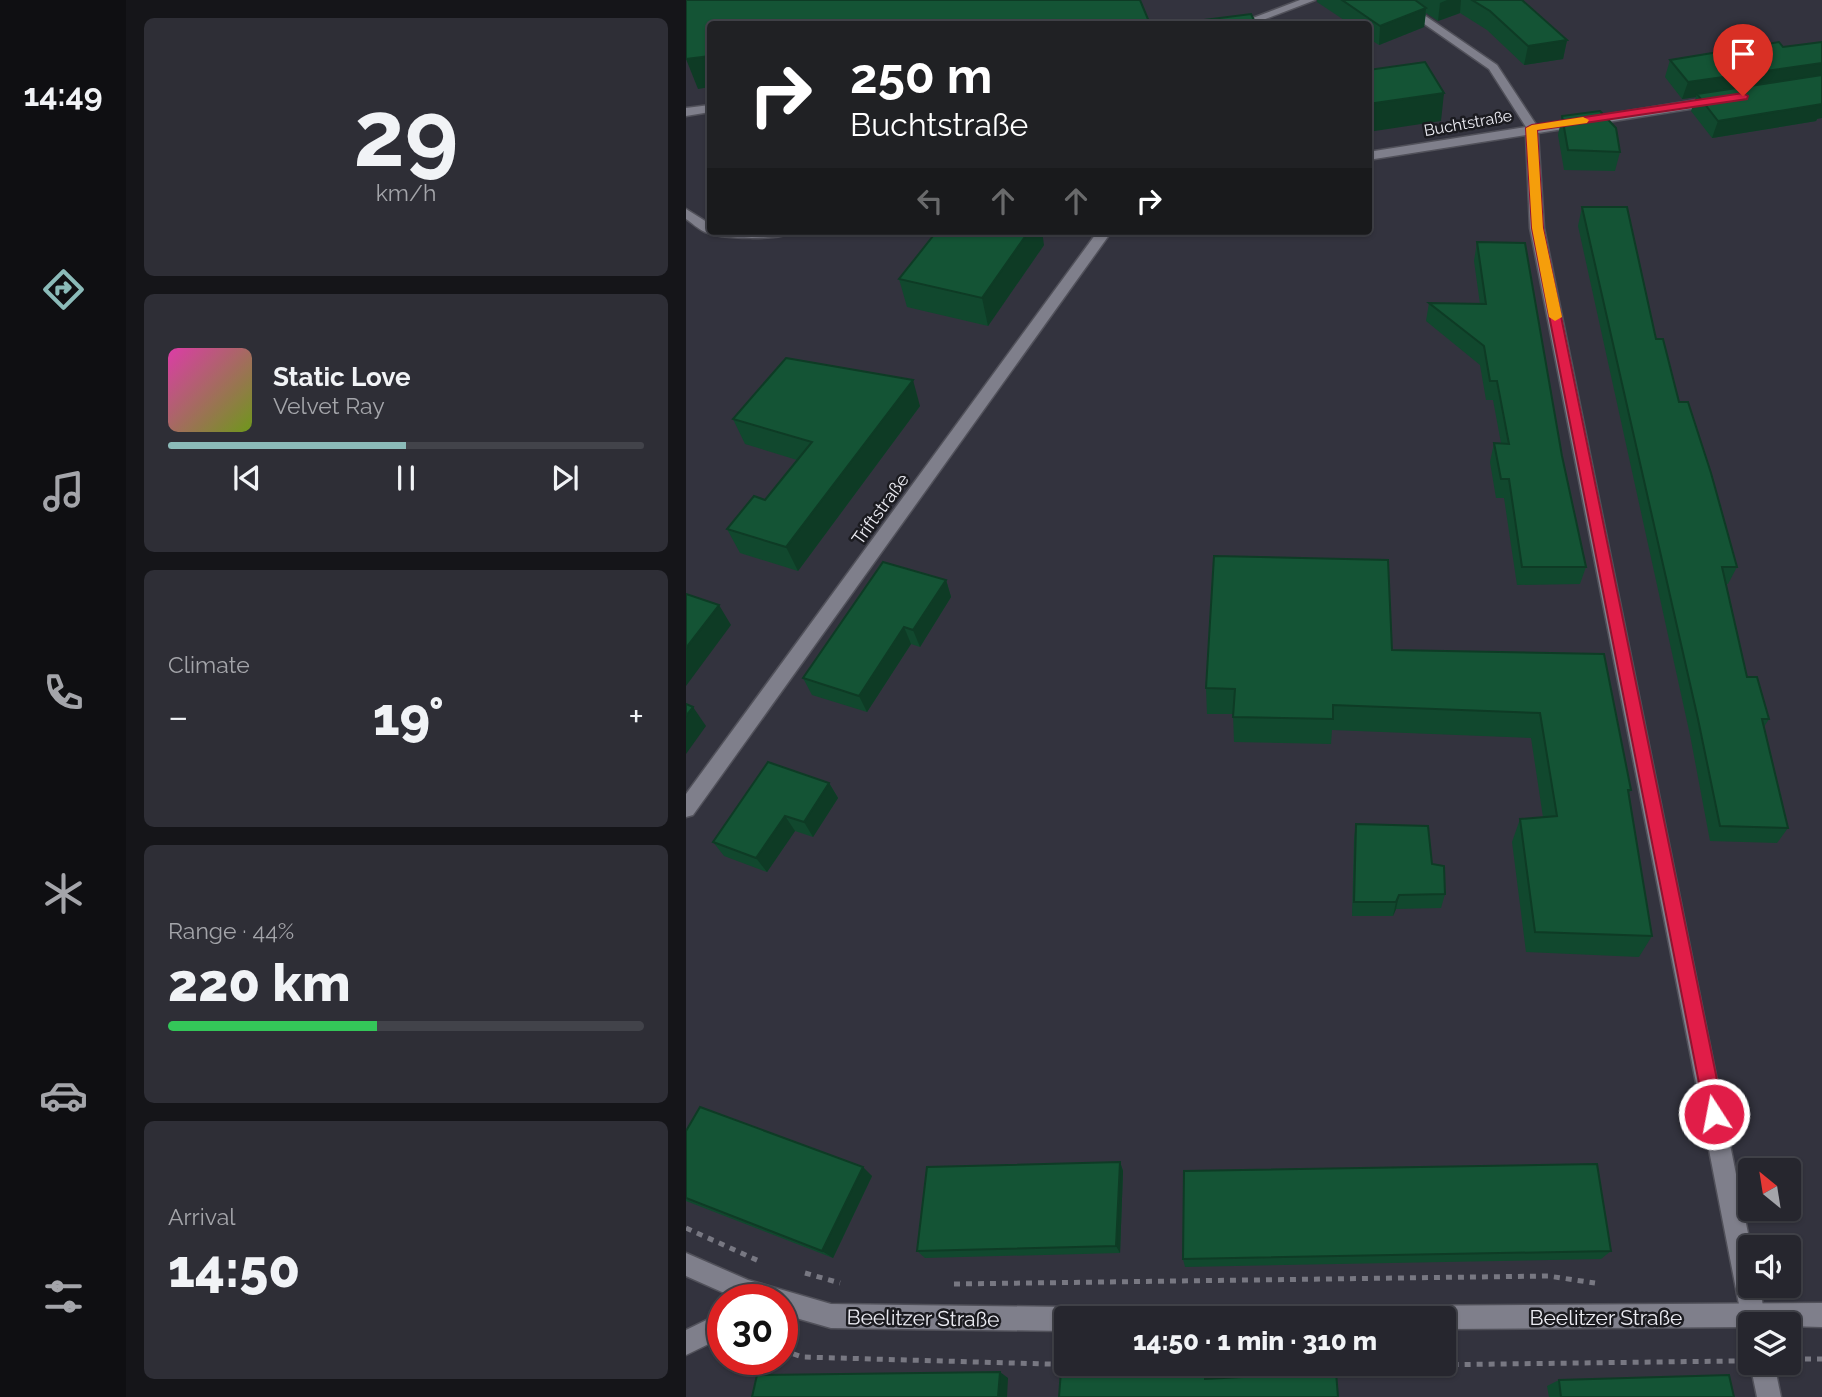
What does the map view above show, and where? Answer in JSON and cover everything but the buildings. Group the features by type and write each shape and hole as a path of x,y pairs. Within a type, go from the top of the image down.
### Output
{"street":[{"path":"1251,21 1310,0"},
{"path":"1395,0 1493,67 1532,128 1538,228 1753,1312"},
{"name":"Buchtstraße","path":"1372,155 1725,99"},
{"path":"686,112 707,108"},
{"path":"686,213 707,228"},
{"name":"Triftstraße","path":"686,809 1102,235"},
{"name":"Beelitzer Straße","path":"686,1264 722,1284"},
{"name":"Beelitzer Straße","path":"798,1306 831,1316 1054,1319"},
{"name":"Beelitzer Straße","path":"1801,1317 1822,1315"},
{"name":"Beelitzer Straße","path":"1456,1319 1738,1321"},
{"path":"686,1343 707,1332"},
{"path":"1764,1375 1769,1397"}],"path":[{"path":"686,1228 763,1263"},
{"path":"800,1272 848,1285"},
{"path":"944,1284 1548,1276 1600,1284"},
{"path":"798,1356 1187,1368 1738,1360"},
{"path":"1801,1359 1822,1359"}],"slow traffic":[{"path":"1555,317 1538,228 1532,128 1583,120"}],"route":[{"path":"1714,1114 1538,228 1532,128 1743,96"}]}
